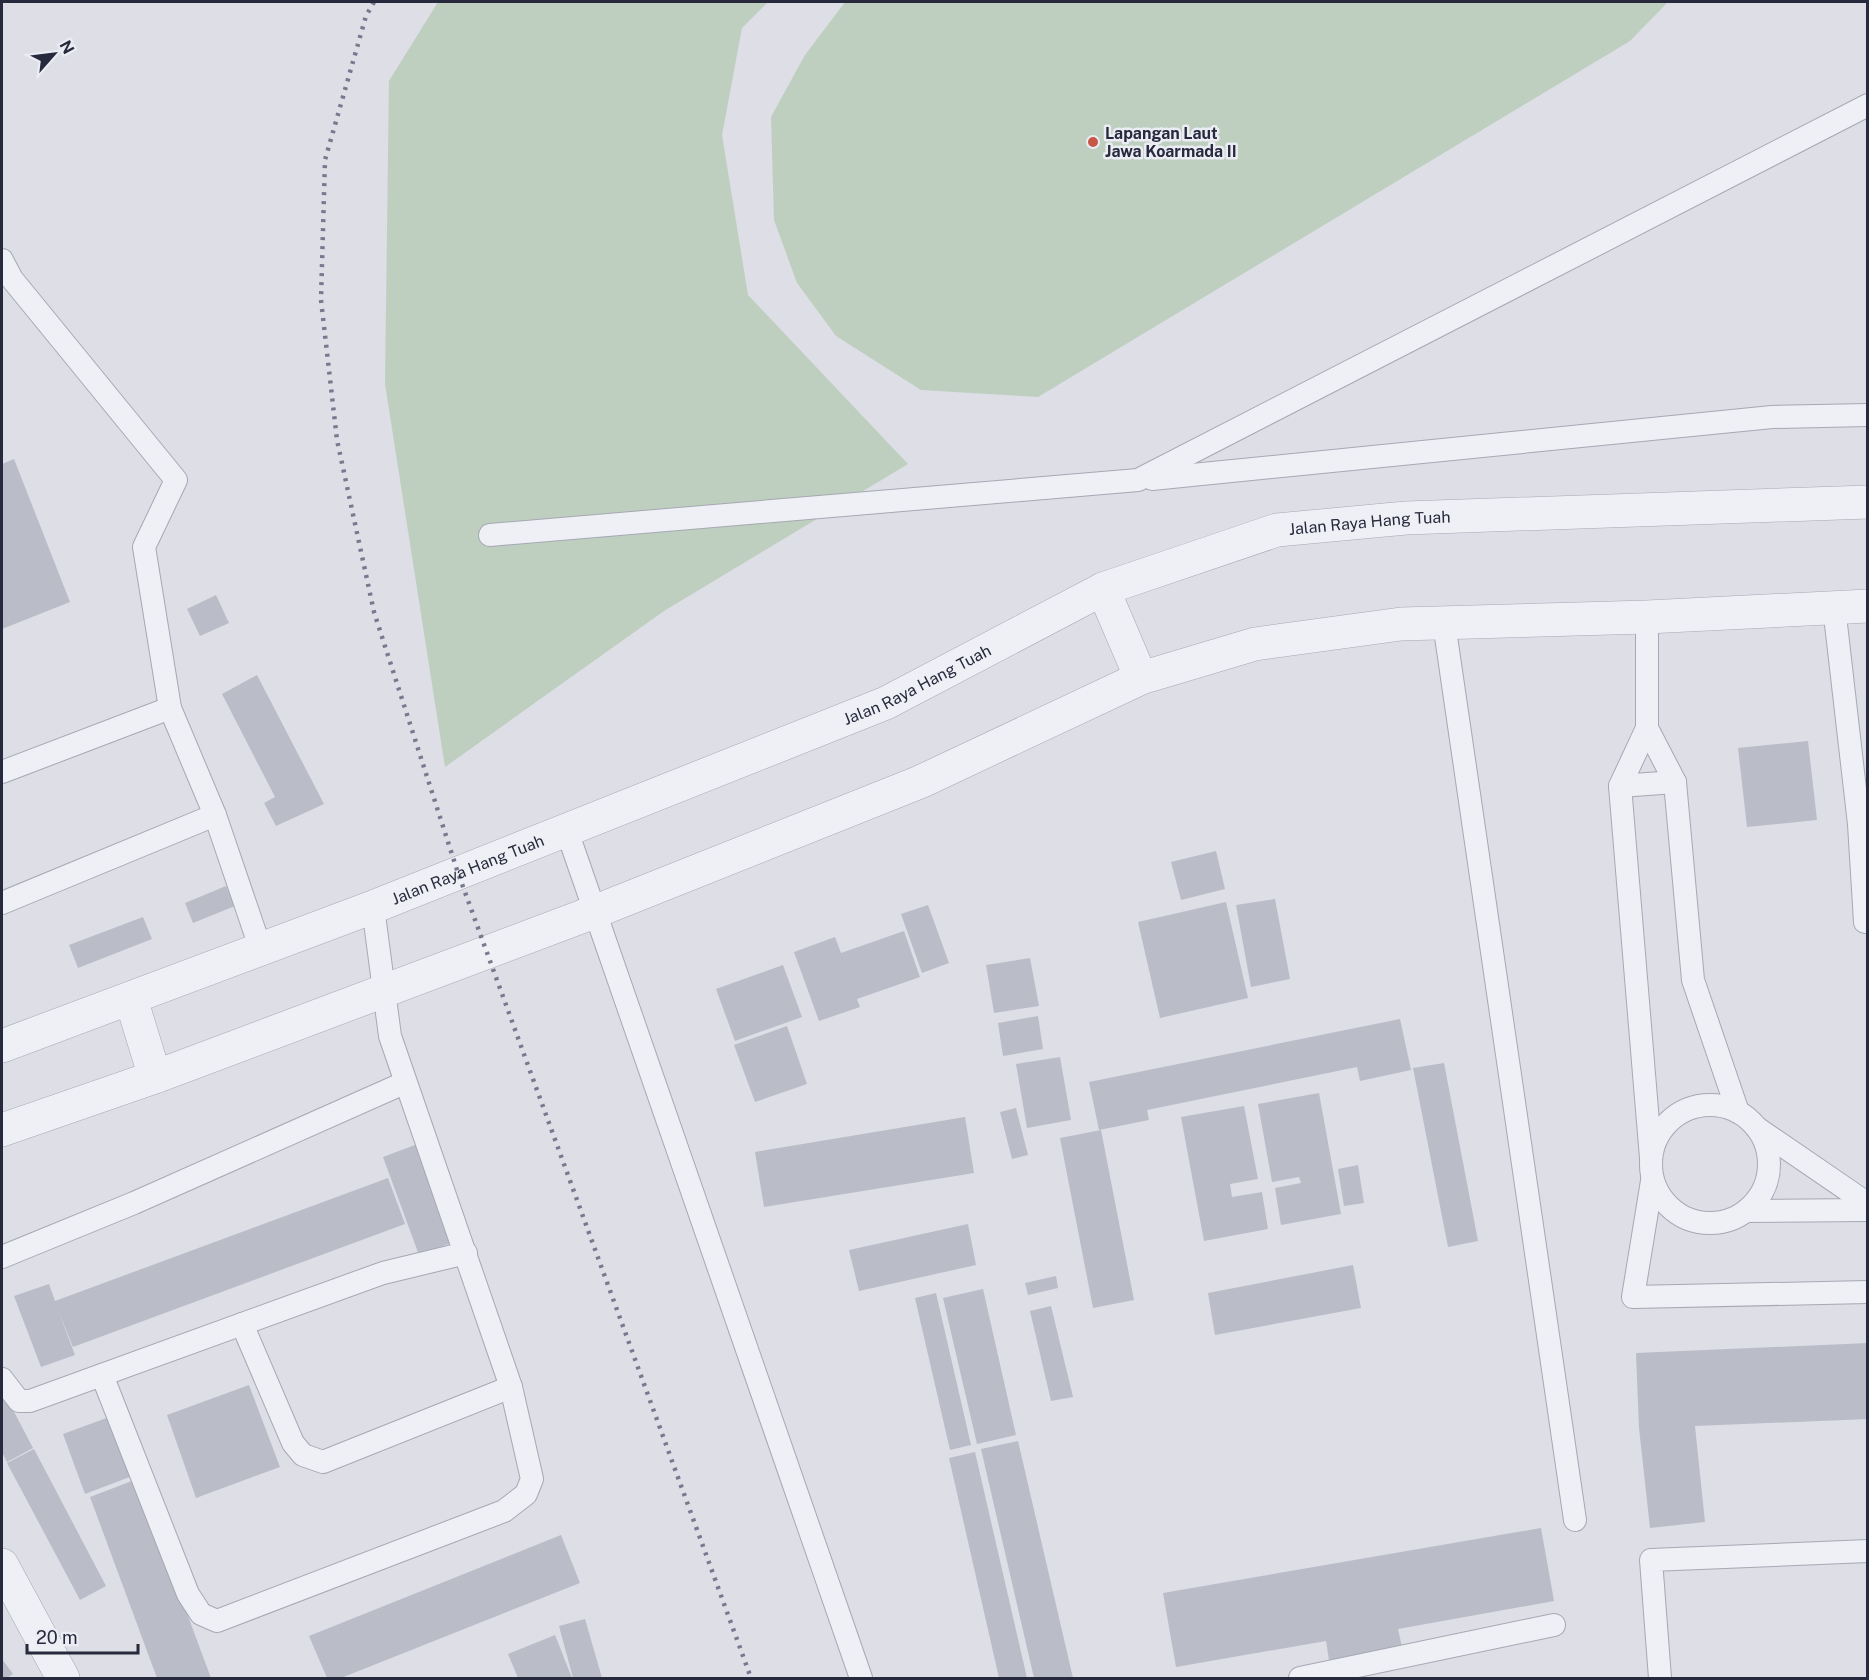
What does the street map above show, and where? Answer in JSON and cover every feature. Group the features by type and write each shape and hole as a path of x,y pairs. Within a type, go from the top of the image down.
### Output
{"street":[{"name":"Jalan Raya Hang Tuah","path":"2,1046 373,907 886,703 1103,589 1276,530 1406,518 1868,502"},
{"path":"1103,589 1141,678"},
{"path":"2,1130 155,1077 594,912 920,782 1141,678 1255,644 1401,624 1647,617 1868,606"},
{"path":"132,999 155,1077"},
{"path":"2,1565 63,1678"}],"lane":[{"path":"1138,480 1868,105"},
{"path":"2,260 12,279 176,480 144,547 170,708 215,815 261,950"},
{"path":"490,535 1138,480 1772,417 1868,415"},
{"path":"1834,607 1863,824 1865,922"},
{"path":"1647,617 1647,728 1620,786 1652,1181 1633,1297 1868,1292"},
{"path":"1444,623 1575,1520"},
{"path":"2,772 170,708"},
{"path":"1647,728 1676,782 1693,980 1738,1112"},
{"path":"1620,786 1676,782"},
{"path":"2,903 215,815"},
{"path":"567,831 861,1678"},
{"path":"102,1375 188,1594 201,1614 217,1622 504,1511 526,1494 532,1479 511,1387 466,1253 404,1083 390,1036 373,907"},
{"path":"2,1257 134,1203 404,1083"},
{"path":"1651,1158 1657,1136 1672,1118 1692,1107 1716,1105 1738,1112 1756,1127 1868,1204"},
{"path":"1652,1181 1663,1202 1682,1217 1704,1224 1727,1222 1747,1211 1762,1193 1769,1171 1767,1148 1756,1127"},
{"path":"1747,1211 1868,1210"},
{"path":"2,1379 19,1401 30,1401 384,1273 466,1253"},
{"path":"242,1324 293,1443 303,1455 322,1461 511,1387"},
{"path":"1660,1678 1651,1560 1868,1551"},
{"path":"1300,1678 1554,1625"}],"green space":[{"path":"438,2 768,2 742,28 722,135 748,295 908,464 664,611 445,767 385,384 389,81"},
{"name":"Lapangan Laut Jawa Koarmada II","path":"845,2 1668,2 1630,41 1038,397 921,390 836,336 797,283 774,220 771,117 805,55"}],"building":[{"path":"14,459 70,602 2,629 2,464"},
{"path":"216,595 229,623 200,636 187,609"},
{"path":"257,675 324,804 276,826 264,803 275,797 222,694"},
{"path":"1808,741 1817,820 1747,827 1738,748"},
{"path":"1216,851 1225,889 1181,900 1171,862"},
{"path":"226,886 235,906 193,923 185,903"},
{"path":"1275,899 1290,979 1251,987 1236,905"},
{"path":"1226,902 1248,998 1160,1018 1138,922"},
{"path":"928,905 949,963 922,973 901,914"},
{"path":"143,917 152,939 78,968 69,945"},
{"path":"904,931 920,977 857,999 860,1007 819,1021 794,952 835,937 841,953"},
{"path":"1030,958 1039,1006 994,1013 986,965"},
{"path":"783,965 802,1017 735,1041 716,989"},
{"path":"1038,1016 1043,1049 1003,1056 998,1023"},
{"path":"1400,1019 1411,1070 1360,1081 1357,1067 1147,1110 1149,1120 1099,1130 1089,1082"},
{"path":"787,1026 807,1084 755,1102 734,1045"},
{"path":"1060,1057 1071,1120 1027,1128 1016,1064"},
{"path":"1444,1063 1478,1241 1448,1247 1413,1068"},
{"path":"1319,1093 1341,1214 1281,1225 1275,1188 1301,1183 1299,1177 1272,1182 1258,1104"},
{"path":"1244,1106 1258,1179 1230,1184 1232,1197 1262,1192 1268,1229 1204,1241 1181,1117"},
{"path":"1016,1108 1028,1155 1012,1159 1000,1112"},
{"path":"965,1117 974,1173 764,1207 755,1152"},
{"path":"1101,1130 1134,1300 1093,1308 1060,1138"},
{"path":"423,1142 459,1240 419,1255 383,1157"},
{"path":"1358,1165 1364,1203 1344,1206 1338,1169"},
{"path":"388,1178 405,1224 73,1347 58,1310 75,1355 41,1367 14,1296 49,1284 55,1301"},
{"path":"968,1224 976,1265 859,1291 849,1250"},
{"path":"1353,1265 1361,1308 1215,1335 1208,1293"},
{"path":"1056,1276 1058,1288 1028,1295 1025,1283"},
{"path":"983,1289 1016,1435 977,1444 943,1298"},
{"path":"936,1293 971,1445 950,1450 915,1298"},
{"path":"1051,1306 1073,1397 1051,1401 1030,1311"},
{"path":"1868,1343 1868,1419 1695,1426 1705,1522 1650,1528 1639,1428 1636,1353"},
{"path":"249,1385 280,1467 196,1498 167,1415"},
{"path":"2,1389 33,1448 7,1462 2,1452"},
{"path":"112,1416 135,1475 85,1494 63,1434"},
{"path":"1018,1441 1073,1678 1034,1678 981,1449"},
{"path":"34,1449 106,1586 80,1600 7,1463"},
{"path":"975,1452 1027,1678 999,1678 949,1458"},
{"path":"137,1479 211,1678 157,1678 90,1497"},
{"path":"1541,1528 1554,1601 1398,1629 1402,1647 1329,1660 1326,1641 1176,1667 1163,1593"},
{"path":"561,1535 580,1583 341,1678 327,1678 309,1636"},
{"path":"585,1619 602,1678 573,1678 559,1626"},
{"path":"555,1635 572,1678 518,1678 508,1654"},
{"path":"2,1659 13,1674 7,1678 2,1678"}],"railway":[{"path":"374,2 366,16 325,160 321,300 337,440 374,612 458,873 751,1678"}],"place":[{"name":"Lapangan Laut Jawa Koarmada II","path":"1093,142"}]}
